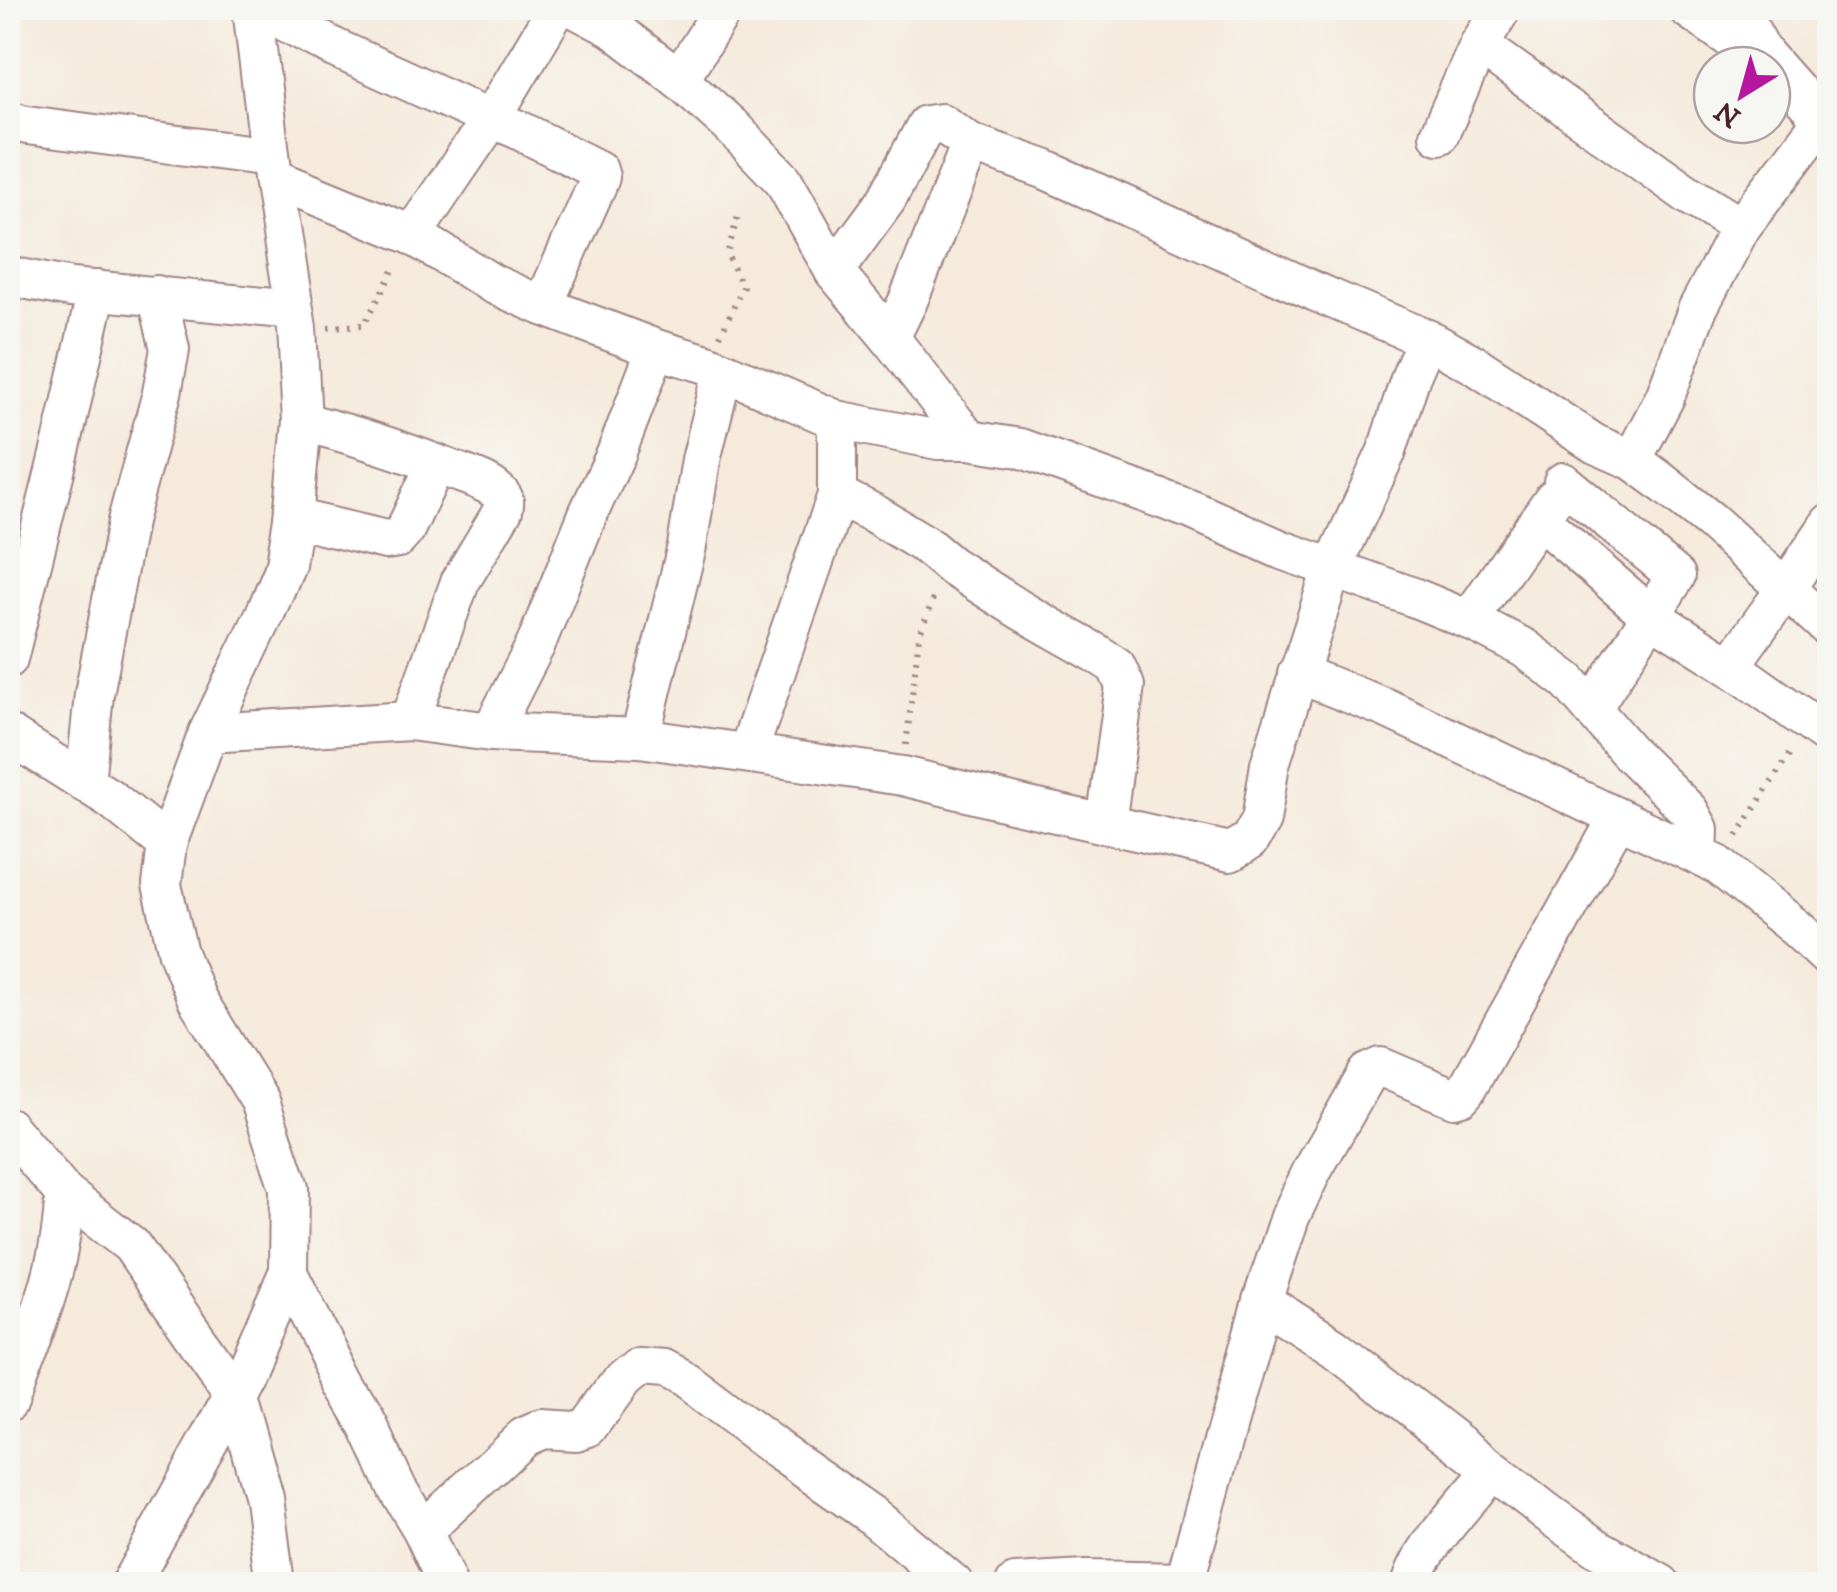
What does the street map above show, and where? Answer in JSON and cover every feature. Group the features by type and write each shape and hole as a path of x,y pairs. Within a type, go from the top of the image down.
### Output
{"street":[{"path":"255,8 598,170 600,177 543,306"},
{"path":"130,1584 235,1394 288,1273 288,1187 260,1101 197,999 178,952 162,885 167,844 208,732 286,564 293,518 302,422 295,319 271,167 255,8"},
{"path":"412,235 491,120 556,8"},
{"path":"574,8 612,28 680,79 783,180 834,272 969,440"},
{"path":"680,79 724,8"},
{"path":"1439,135 1480,45 1502,8"},
{"path":"1688,8 1730,38 1747,45"},
{"path":"1738,8 1760,45"},
{"path":"1480,45 1688,195 1741,228"},
{"path":"1632,460 1665,397 1697,310 1741,228 1826,126 1792,85"},
{"path":"8,120 271,167 412,235 494,284 543,306 715,368 837,420 938,440 969,440 1020,448 1135,488 1469,620 1524,648 1568,681 1629,752 1690,811 1708,860"},
{"path":"834,272 887,200 926,125 940,123 971,143 1044,169 1427,339 1475,365 1595,444 1632,460 1712,522 1830,628"},
{"path":"890,338 971,143"},
{"path":"8,276 295,319"},
{"path":"8,659 97,290"},
{"path":"86,782 94,694 128,517 170,350 157,296"},
{"path":"208,732 410,721 491,732 640,738 903,776 1230,852 1249,841 1262,820 1270,764 1332,569 1386,453 1427,339"},
{"path":"491,732 536,644 656,349"},
{"path":"640,738 687,546 715,368"},
{"path":"748,752 837,495 837,420"},
{"path":"302,422 360,437 436,464 502,496 503,510 460,582 410,721"},
{"path":"1469,620 1564,482 1595,444"},
{"path":"293,518 386,540 398,538 436,464"},
{"path":"1564,482 1676,576"},
{"path":"837,495 926,545 1022,611 1116,666 1125,686 1106,824"},
{"path":"1540,520 1651,616 1819,730"},
{"path":"1592,708 1712,522"},
{"path":"1730,666 1830,523"},
{"path":"1298,673 1386,708 1708,860 1830,959"},
{"path":"8,734 111,799 167,844"},
{"path":"1016,1584 1085,1580 1184,1584 1262,1301 1290,1217 1312,1171 1368,1073 1380,1067 1454,1098 1461,1096 1618,818"},
{"path":"8,1127 64,1193 131,1245 235,1394 264,1498 275,1584"},
{"path":"8,1402 51,1280 64,1222 64,1193"},
{"path":"288,1273 447,1584"},
{"path":"1262,1301 1334,1348 1597,1548 1658,1584"},
{"path":"423,1531 524,1437 542,1428 576,1431 588,1426 622,1380 638,1367 664,1369 686,1380 874,1517 954,1584"},
{"path":"1412,1584 1411,1578 1428,1549 1492,1471"}],"path":[{"path":"715,368 743,287 726,254 739,214"},
{"path":"295,319 364,325 412,235"},
{"path":"903,776 919,637 942,573 950,565"},
{"path":"1708,860 1819,730"}]}
